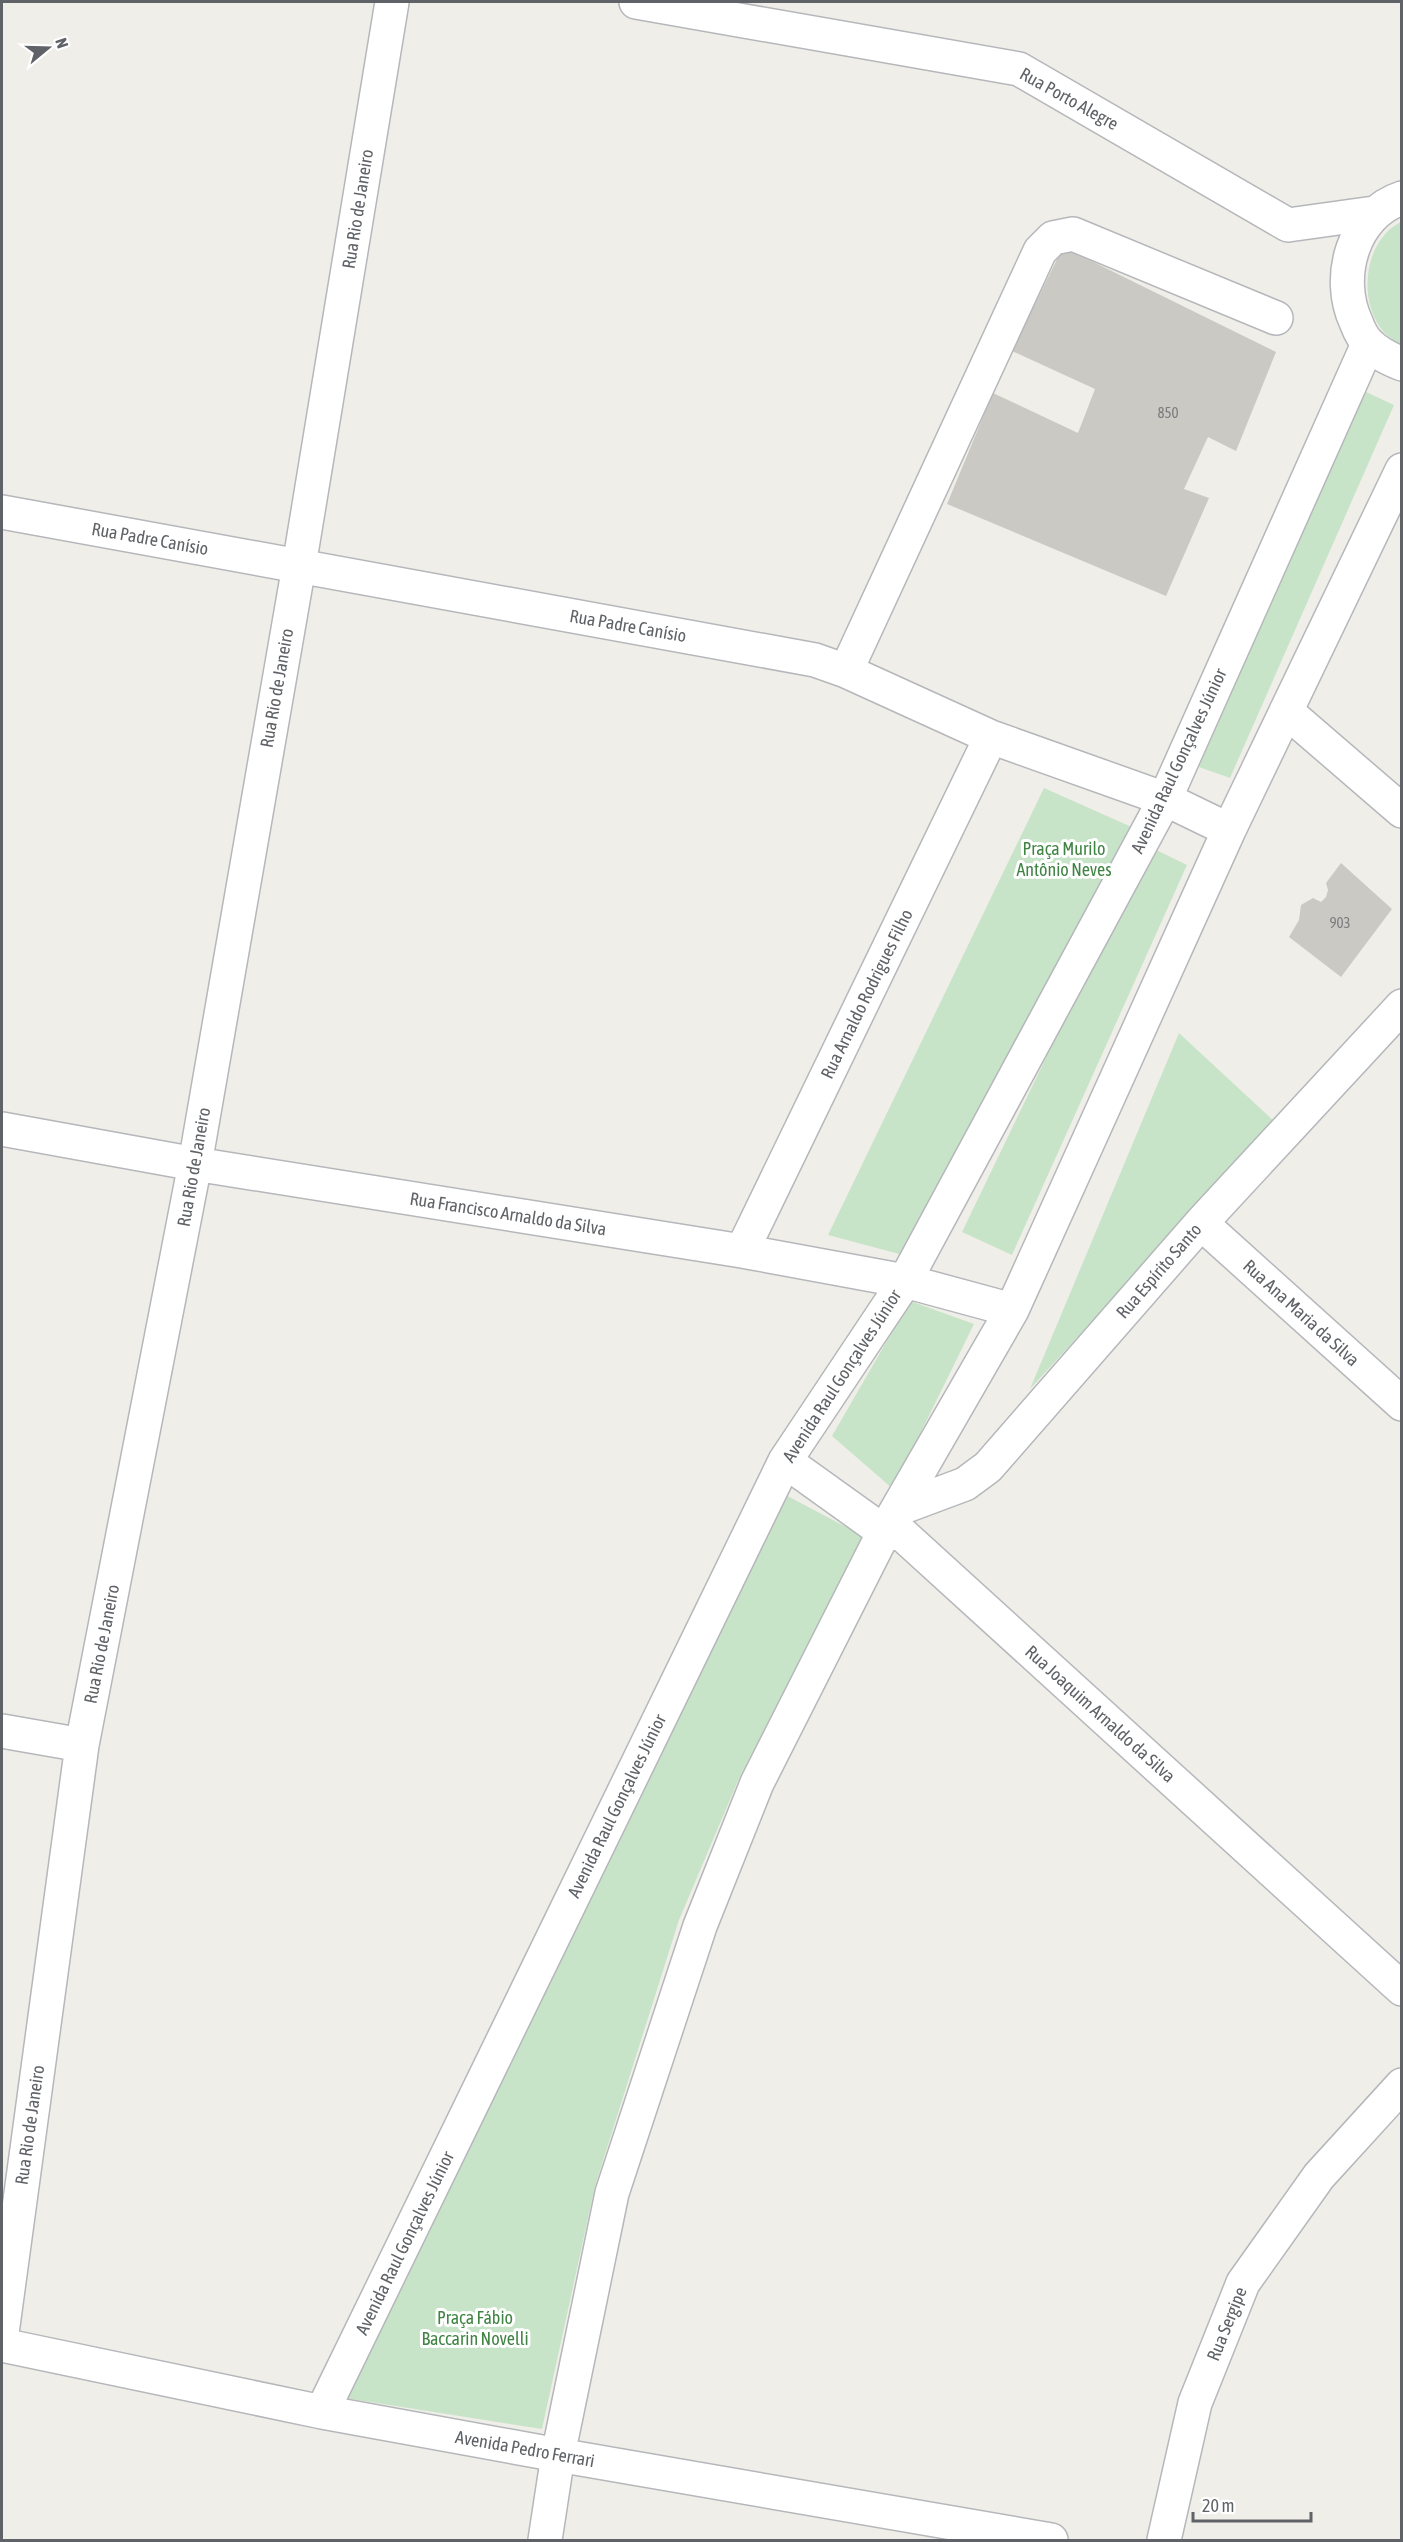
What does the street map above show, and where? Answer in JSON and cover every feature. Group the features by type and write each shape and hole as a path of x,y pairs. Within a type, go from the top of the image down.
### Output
{"street":[{"name":"Rua Rio de Janeiro","path":"2,2333 82,1745 195,1164 299,566 392,2"},
{"name":"Rua Porto Alegre","path":"636,2 1019,69 1288,225 1388,205"},
{"path":"1388,205 1354,243 1347,279 1348,298 1353,315 1368,344 1385,358 1401,364"},
{"path":"846,671 1040,251 1053,238 1073,234 1276,318"},
{"name":"Avenida Raul Gonçalves Júnior","path":"322,2412 785,1461 905,1281 1165,799 1368,344"},
{"path":"545,2541 558,2455 612,2193 699,1926 756,1783 891,1521 1012,1310 1229,830 1401,470"},
{"name":"Rua Padre Canísio","path":"2,512 814,660 846,671 992,737 1165,799 1229,830"},
{"path":"1287,711 1401,811"},
{"name":"Rua Arnaldo Rodrigues Filho","path":"742,1251 992,737"},
{"name":"Rua Espírito Santo","path":"891,1521 966,1484 988,1467 1201,1223 1401,1006"},
{"name":"Rua Francisco Arnaldo da Silva","path":"2,1129 195,1164 742,1251 905,1281 1012,1310"},
{"name":"Rua Ana Maria da Silva","path":"1201,1223 1401,1404"},
{"name":"Rua Joaquim Arnaldo da Silva","path":"785,1461 891,1521 902,1534 1401,1989"},
{"path":"2,1731 82,1745"},
{"name":"Rua Sergipe","path":"1164,2541 1195,2403 1243,2283 1319,2176 1401,2085"},
{"name":"Avenida Pedro Ferrari","path":"2,2345 322,2412 1051,2541"}],"green space":[{"path":"1401,222 1401,346 1385,333 1375,318 1370,303 1368,272 1379,242"},
{"path":"1364,391 1394,405 1230,778 1199,767"},
{"name":"Praça Murilo Antônio Neves","path":"1044,788 1136,829 903,1255 828,1235"},
{"path":"1148,846 1187,865 1012,1255 962,1232"},
{"path":"1179,1033 1275,1122 1030,1389"},
{"path":"910,1301 974,1324 893,1489 832,1436"},
{"name":"Praça Fábio Baccarin Novelli","path":"780,1492 865,1537 740,1776 679,1920 595,2186 542,2429 345,2398"}],"building":[{"path":"1063,247 1276,352 1236,451 1208,437 1184,489 1209,498 1166,596 947,504 993,393 1078,433 1095,389 1012,351"},
{"path":"1341,863 1392,909 1341,977 1289,937 1299,920 1301,905 1313,898 1321,902 1326,897 1328,890 1326,883"}]}
